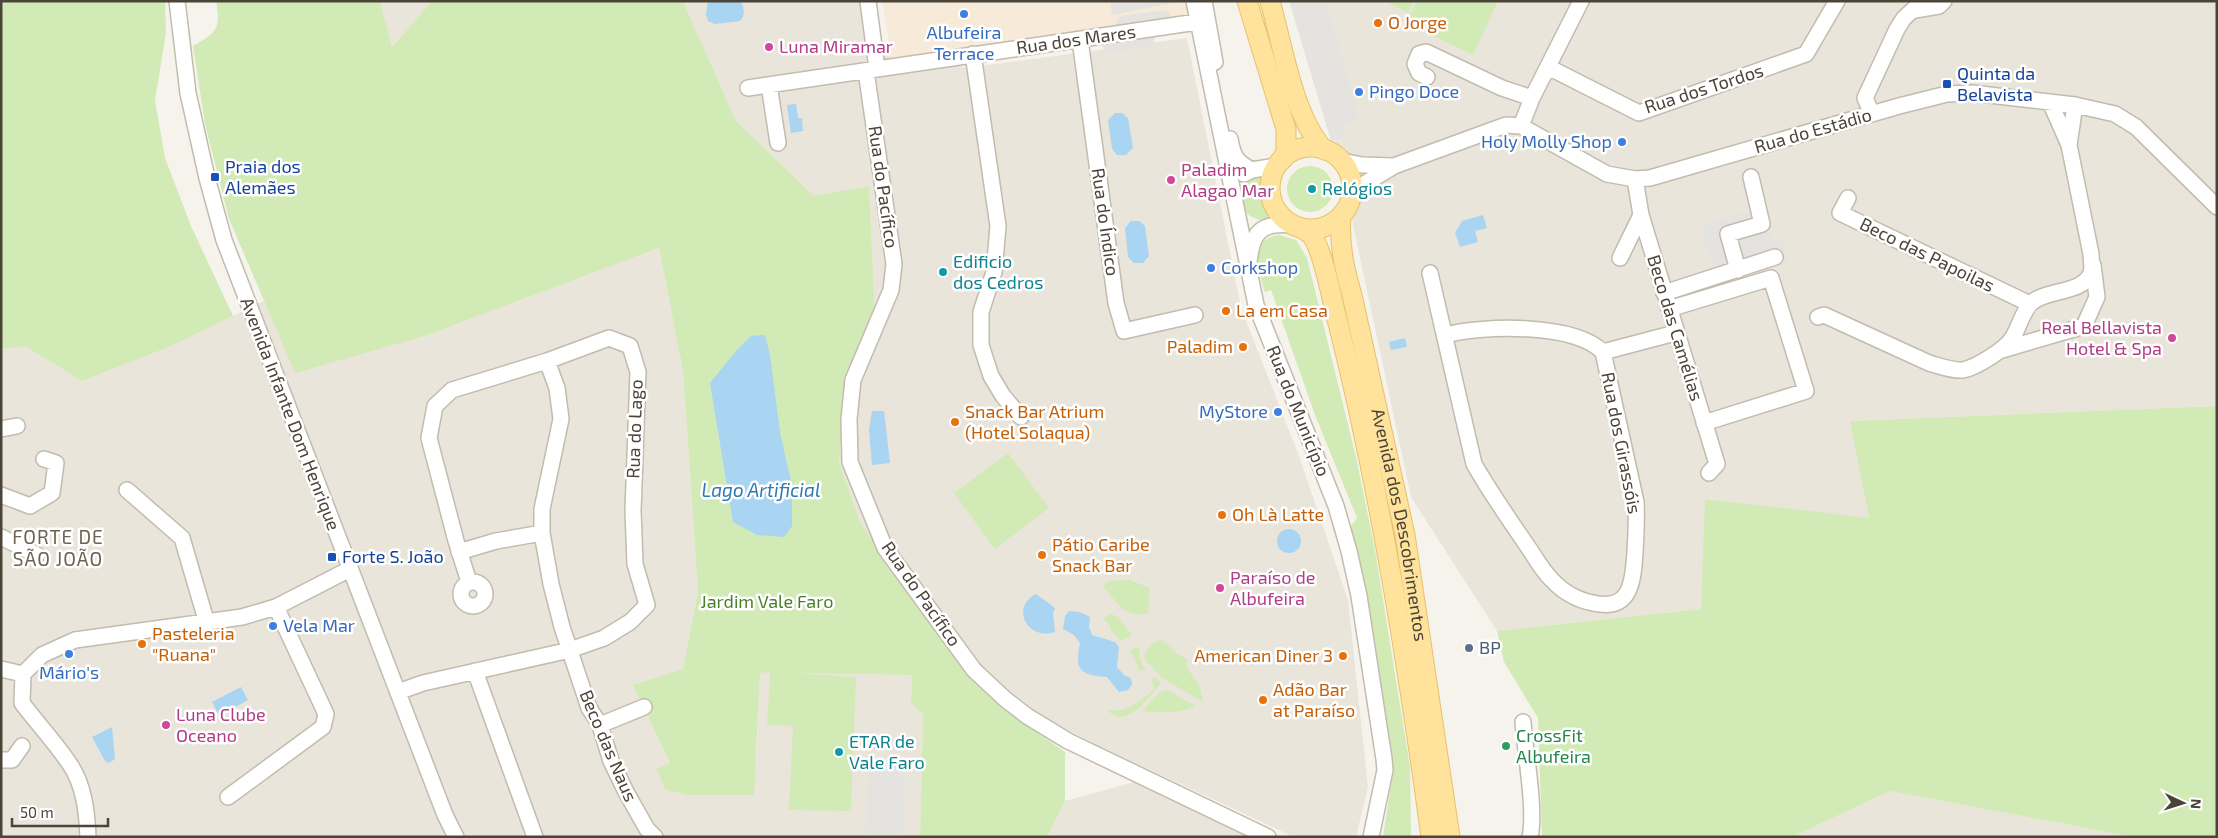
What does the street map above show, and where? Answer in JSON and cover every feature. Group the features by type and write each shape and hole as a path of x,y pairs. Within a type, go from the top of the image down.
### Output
{"main road":[{"path":"1248,1 1286,129 1286,150 1270,186 1272,201 1280,216 1298,227 1324,227 1345,209 1352,192 1350,175 1342,161 1324,150 1309,129 1297,100 1270,1"},
{"path":"1280,162 1298,150 1309,148 1324,150"},
{"name":"Avenida dos Descobrimentos","path":"1345,209 1341,249 1343,266 1354,305 1405,535 1450,837"},
{"name":"Avenida dos Descobrimentos","path":"1298,227 1312,236 1320,256 1346,354 1369,459 1415,722 1431,837"}],"street":[{"name":"Avenida Infante Dom Henrique","path":"177,1 188,93 207,178 224,240 445,815"},
{"name":"Rua do Pacífico","path":"868,1 872,70 894,264 891,290 853,380 848,419 850,462 886,548 974,670 1005,699 1027,716 1068,741 1268,837"},
{"name":"Rua do Município","path":"1194,1 1202,22 1232,150 1239,164 1252,170"},
{"name":"Rua do Município","path":"1204,1 1202,22 1236,214 1256,305 1336,506 1359,596 1385,770 1375,821"},
{"path":"1345,209 1361,186 1394,166 1506,125 1521,126 1532,98 1581,1"},
{"name":"Rua dos Tordos","path":"1548,67 1639,113 1806,54 1837,1"},
{"path":"1872,114 1865,98 1904,18 1915,4 1939,6 1944,1"},
{"name":"Rua dos Mares","path":"748,88 1202,22"},
{"name":"Rua do Índico","path":"1080,40 1116,303 1124,331 1195,315"},
{"path":"1427,77 1419,73 1415,64 1418,54 1426,52 1502,88 1532,98"},
{"path":"973,54 998,226 994,272 981,312 981,345 991,376 1021,417"},
{"path":"769,85 778,143"},
{"name":"Rua do Estádio","path":"1521,126 1607,174 1635,179 1663,175 1872,114 1948,94 1972,93 2050,102 2075,105 2115,114 2136,127 2217,207"},
{"path":"2000,350 2035,342 2084,326 2097,297 2091,254 2069,145 2050,102"},
{"path":"2069,145 2075,105"},
{"path":"1342,161 1362,166 1394,166"},
{"path":"1232,193 1242,176 1252,170 1280,162"},
{"path":"1738,270 1728,234 1762,224 1751,177"},
{"name":"Beco das Camélias","path":"1635,179 1641,215 1675,333 1717,464 1709,473"},
{"name":"Beco das Papoilas","path":"1848,198 1840,213 2030,304"},
{"path":"1236,214 1250,226 1263,228 1277,224 1298,227"},
{"path":"1620,258 1641,215"},
{"path":"1246,266 1254,236 1263,228"},
{"path":"1818,318 1824,315 1946,368 1961,370 1972,367 2000,350 2012,338 2030,304 2039,298 2087,280 2092,271 2091,254"},
{"path":"1664,293 1775,257"},
{"name":"Rua dos Girassóis","path":"1430,273 1474,464 1487,488 1550,578 1568,593 1588,602 1602,605 1620,600 1627,594 1632,583 1637,524 1636,502 1603,352 1594,343 1582,338 1535,330 1495,327 1465,329 1445,335"},
{"path":"1669,310 1771,278 1777,297 1806,391 1704,423"},
{"name":"Rua dos Girassóis","path":"1603,352 1675,333"},
{"name":"Rua do Lago","path":"398,692 423,683 570,650 604,638 630,622 647,605 635,564 633,511 638,372 630,346 609,338 452,390 435,406 429,438 459,552 469,582"},
{"name":"Beco das Naus","path":"547,360 557,388 561,419 542,508 542,533 551,584 562,627 589,708 600,725 611,761 626,792 647,829 655,837"},
{"path":"1,429 17,426"},
{"path":"1,495 30,506 52,492 56,463 44,459"},
{"path":"127,490 182,538 206,620"},
{"path":"459,552 496,541 542,533"},
{"path":"1,538 37,556"},
{"path":"88,837 86,810 81,788 70,764 22,703 23,674 42,655 74,640 206,620 242,617 276,607 350,569"},
{"path":"228,797 323,727 326,714 276,607"},
{"path":"1,669 23,674"},
{"path":"476,671 535,837"},
{"path":"600,725 644,707"},
{"path":"1523,722 1530,796 1532,829 1530,837"},
{"path":"1,760 12,760 22,746"},
{"path":"1423,837 1426,803"},
{"path":"445,815 450,837"},
{"path":"445,815 456,837"},
{"path":"1367,837 1375,821"},
{"path":"1371,837 1375,821"}],"shaded area":[{"path":"380,1 432,1 392,47"},
{"path":"683,1 868,1 877,41 966,68 1187,38 1241,308 1299,456 1348,600 1368,787 1356,837 1294,837 1099,746 1046,719 986,687 922,612 860,522 839,463 846,373 875,314 869,186 814,196 736,121"},
{"path":"882,1 1191,1 1193,14 1122,30 892,60"},
{"path":"1110,1 1183,1 1112,15"},
{"path":"1289,1 1326,1 1359,120 1348,123 1340,139 1331,141"},
{"path":"1293,1 2217,1 2217,406 1851,421 1869,519 1706,499 1701,609 1497,631 1411,497 1328,107"},
{"path":"1166,10 1172,17 1114,27 1120,16"},
{"path":"1156,34 1153,46 1107,53 1101,44"},
{"path":"1758,172 1763,191 1761,195 1773,241 1781,238 1787,264 1684,294 1678,278 1714,268 1701,232 1705,224 1750,210 1740,177"},
{"path":"659,248 683,371 698,591 683,669 634,685 670,763 756,762 760,672 912,675 911,703 923,713 920,837 1,837 1,349 26,347 82,381 169,347 264,301 296,372 425,336"},
{"path":"863,737 899,739 898,752 863,749"},
{"path":"868,763 906,763 903,837 865,837"},
{"path":"1134,782 1248,837 1047,837 1065,801"},
{"path":"1890,791 2134,837 1792,837"}],"green space":[{"path":"1,1 165,1 166,33 155,100 165,158 191,226 233,316 169,347 82,381 26,347 1,349"},
{"name":"Jardim Vale Faro","path":"216,1 380,1 392,47 432,1 683,1 736,121 814,196 869,186 875,314 846,373 839,463 860,522 922,612 974,670 1001,707 1065,752 1065,801 1047,837 920,837 923,714 911,703 912,675 790,673 856,677 851,811 789,810 793,726 767,725 770,672 760,673 754,795 686,795 665,789 657,769 670,763 633,685 683,669 698,591 683,371 659,248 425,336 295,373 229,219 205,124 193,46 215,29 218,18"},
{"path":"1385,1 1414,1 1408,13"},
{"path":"1417,1 1498,1 1473,55 1406,23"},
{"path":"1305,166 1315,166 1329,176 1333,189 1329,202 1323,208 1315,212 1305,212 1291,202 1287,194 1287,184 1297,170"},
{"path":"1266,173 1264,192 1266,203 1277,219 1265,221 1247,214 1243,193 1244,187 1251,178"},
{"path":"1279,235 1296,240 1307,258 1356,457 1375,550 1410,767 1411,837 1383,837 1393,772 1350,527 1357,518 1315,415 1271,290 1265,292 1260,275 1257,257 1258,249 1269,238"},
{"path":"2217,406 2217,837 2134,837 1890,791 1792,837 1542,837 1538,718 1504,662 1497,631 1701,609 1705,499 1869,518 1850,421"},
{"path":"1008,453 1049,508 995,549 954,493"},
{"path":"1130,580 1150,588 1148,613 1140,615 1127,611 1102,586 1111,581"},
{"path":"1111,614 1118,617 1132,635 1121,641 1111,631 1111,627 1103,618"},
{"path":"1162,640 1179,655 1188,660 1186,666 1200,687 1203,702 1162,678 1144,658 1150,646"},
{"path":"1139,647 1140,659 1145,670 1140,671 1130,650"},
{"path":"1155,677 1161,683 1143,704 1132,713 1119,717 1106,710 1121,710 1139,701 1155,688 1151,680"},
{"path":"1167,690 1196,706 1176,712 1142,711 1160,692"}],"water":[{"path":"708,1 741,1 744,14 740,21 715,24 708,21 706,15"},
{"path":"796,104 798,118 802,118 803,131 791,133 787,105"},
{"path":"1115,113 1122,113 1128,118 1133,148 1126,155 1117,155 1112,149 1108,120"},
{"path":"1483,215 1487,228 1475,231 1478,242 1460,247 1455,233 1462,221"},
{"path":"1131,221 1139,221 1145,226 1149,256 1143,263 1134,263 1128,257 1125,228"},
{"name":"Lago Artificial","path":"765,335 770,355 780,432 792,486 792,526 784,537 757,535 733,522 710,383 735,352 751,336"},
{"path":"1405,338 1407,347 1391,350 1389,342"},
{"path":"872,411 884,411 890,463 872,465 869,429"},
{"path":"1289,529 1297,533 1301,541 1297,549 1289,553 1281,549 1277,541 1281,533"},
{"path":"1036,594 1055,608 1053,613 1055,632 1037,632 1025,621 1024,607 1028,600"},
{"path":"1069,611 1080,612 1090,617 1089,627 1092,635 1115,642 1119,647 1117,667 1124,675 1131,678 1132,685 1128,690 1119,692 1107,677 1085,673 1079,666 1078,652 1080,643 1074,635 1063,629 1065,616"},
{"path":"241,687 248,700 219,716 212,702"},
{"path":"112,727 115,759 109,763 105,761 92,737"}],"place":[{"name":"Albufeira Terrace","path":"964,14"},
{"name":"O Jorge","path":"1378,23"},
{"name":"Luna Miramar","path":"769,47"},
{"name":"Quinta da Belavista","path":"1947,84"},
{"name":"Pingo Doce","path":"1359,92"},
{"name":"Holy Molly Shop","path":"1622,142"},
{"name":"Praia dos Alemães","path":"215,177"},
{"name":"Paladim Alagao Mar","path":"1171,180"},
{"name":"Relógios","path":"1312,189"},
{"name":"Corkshop","path":"1211,268"},
{"name":"Edificio dos Cedros","path":"943,272"},
{"name":"La em Casa","path":"1226,311"},
{"name":"Real Bellavista Hotel & Spa","path":"2172,338"},
{"name":"Paladim","path":"1243,347"},
{"name":"MyStore","path":"1278,412"},
{"name":"Snack Bar Atrium (Hotel Solaqua)","path":"955,422"},
{"name":"Oh Là Latte","path":"1222,515"},
{"name":"Pátio Caribe Snack Bar","path":"1042,555"},
{"name":"Forte S. João","path":"332,557"},
{"name":"Paraíso de Albufeira","path":"1220,588"},
{"name":"Vela Mar","path":"273,626"},
{"name":"Pasteleria \"Ruana\"","path":"142,644"},
{"name":"BP","path":"1469,648"},
{"name":"Mário's","path":"69,654"},
{"name":"American Diner 3","path":"1343,656"},
{"name":"Adão Bar at Paraíso","path":"1263,700"},
{"name":"Luna Clube Oceano","path":"166,725"},
{"name":"CrossFit Albufeira","path":"1506,746"},
{"name":"ETAR de Vale Faro","path":"839,752"}],"district":[{"name":"FORTE DE SÃO JOÃO","path":"58,548"}]}
